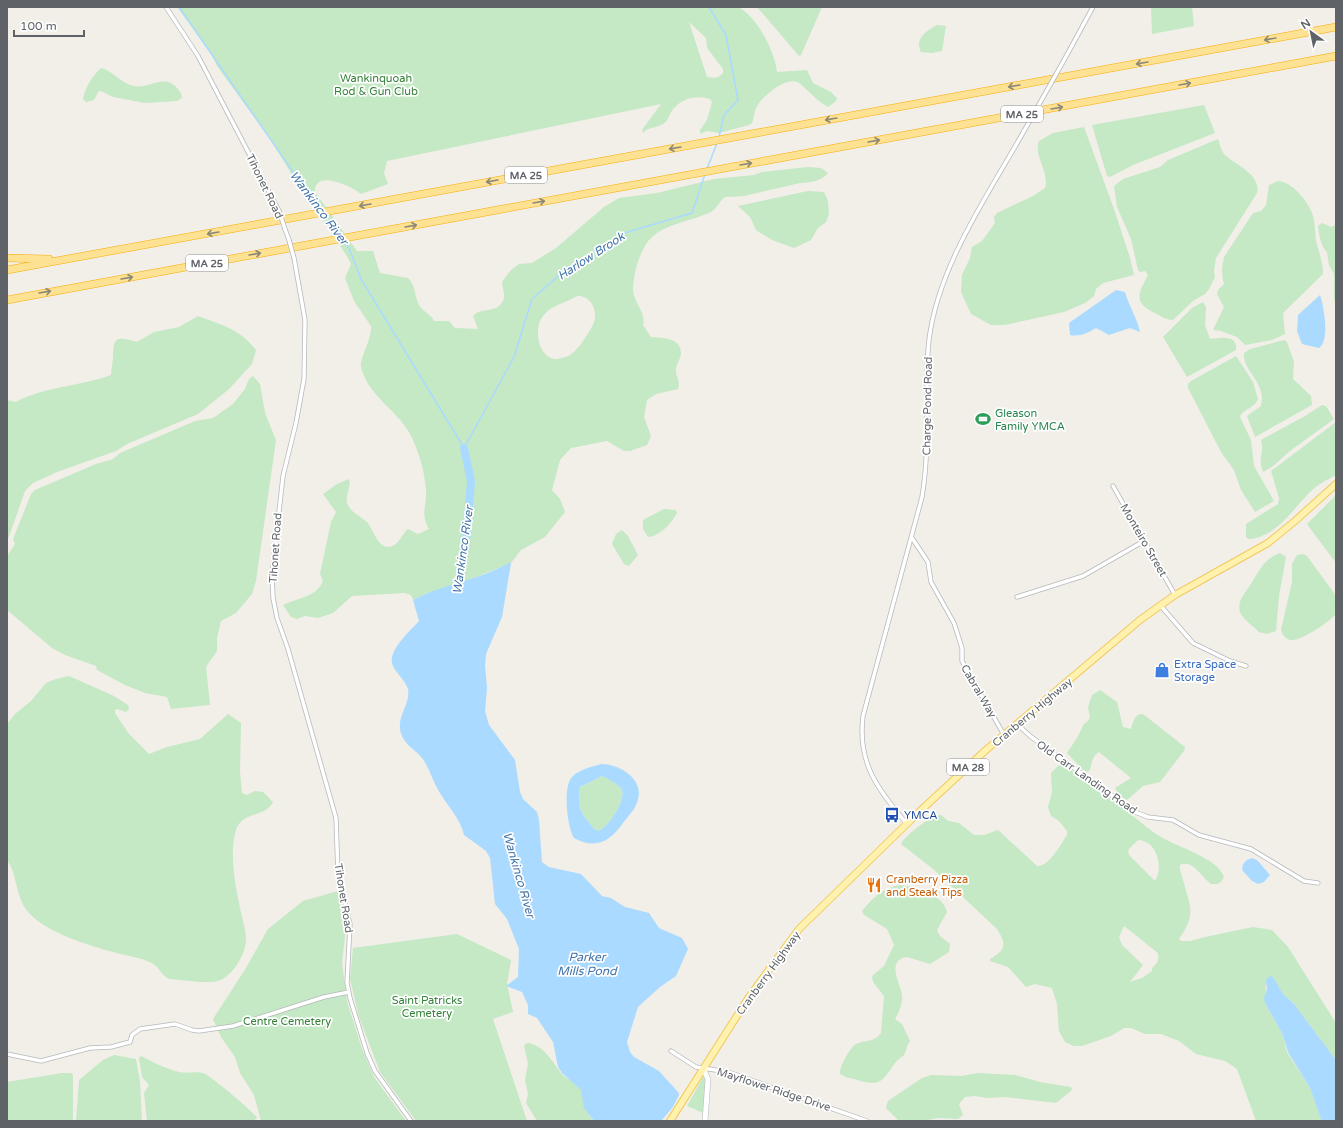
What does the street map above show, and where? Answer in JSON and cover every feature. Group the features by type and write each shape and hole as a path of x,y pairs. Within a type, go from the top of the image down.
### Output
{"highway":[{"name":"MA 25","path":"7,270 1336,27"},
{"name":"MA 25","path":"7,300 1336,56"},
{"path":"7,258 69,259"}],"main road":[{"name":"Cranberry Highway","path":"670,1121 749,997 799,930 907,824 1004,735 1125,632 1160,605 1176,595 1268,543 1336,484"},
{"path":"703,1068 708,1079 705,1121"}],"street":[{"name":"Tihonet Road","path":"166,7 198,56 279,211 294,258 305,320 304,379 283,476 276,535 272,590 277,618 292,662 336,818 338,875 350,924 348,965 349,992 358,1026 375,1071 412,1121"},
{"name":"Charge Pond Road","path":"907,824 882,794 870,773 864,754 862,730 872,680 912,538 924,480 928,344 936,304 957,252 1093,7"},
{"name":"Monteiro Street","path":"1113,486 1176,595"},
{"name":"Cabral Way","path":"912,538 928,562 931,582 955,626 962,648 962,661 1004,735"},
{"path":"1017,597 1083,576 1144,540"},
{"path":"1160,605 1193,643 1230,661 1246,666"},
{"name":"Old Carr Landing Road","path":"1017,724 1030,736 1135,812 1148,817 1173,820 1192,832 1214,840 1242,846 1304,881 1318,883"},
{"path":"7,1054 41,1061 90,1048 111,1047 130,1042 132,1035 140,1029 175,1024 199,1031 233,1026 324,997 349,992"},
{"name":"Mayflower Ridge Drive","path":"671,1051 696,1067 728,1072 867,1121"}],"green space":[{"name":"Wankinquoah Rod & Gun Club","path":"177,7 738,7 752,18 764,35 773,55 777,72 807,70 813,83 831,92 837,98 836,101 828,107 799,83 794,81 788,82 782,84 764,97 756,108 752,123 719,133 707,131 700,134 700,130 707,120 712,102 710,99 699,97 689,99 679,104 671,112 668,119 664,123 660,126 648,129 643,133 642,130 661,104 387,161 384,173 388,184 361,194 350,187 335,181 321,181 316,185 315,192 357,251 373,251 380,273 408,278 414,287 419,305 434,321 449,321 455,328 478,329 473,316 481,311 494,309 502,303 504,296 502,282 510,271 519,264 532,263 556,248 604,207 619,198 657,193 714,179 754,175 762,172 808,167 821,168 828,173 819,180 811,182 800,183 744,196 725,197 711,212 672,225 652,237 644,247 636,268 633,293 643,316 643,325 651,337 670,339 678,344 680,348 681,355 676,368 679,383 678,389 656,394 647,400 644,417 651,436 647,445 630,451 624,451 607,441 571,448 560,460 552,490 560,499 565,512 545,537 521,550 511,563 453,586 430,592 413,600 411,595 404,593 352,596 333,613 318,618 305,616 297,619 291,617 283,605 305,597 316,591 323,581 320,574 331,522 336,512 323,494 337,484 349,479 350,484 347,496 348,506 370,525 378,540 386,547 397,543 408,529 418,534 429,529 426,524 424,514 426,496 425,478 418,452 408,430 371,388 361,367 362,359 370,337 371,326 354,301 345,278 351,264 347,256 297,183 270,139 217,66 211,53","holes":["689,22 706,38 707,48 723,69 723,73 718,77 707,77","577,296 586,298 592,304 595,313 594,322 583,341 575,351 567,356 557,359 550,357 545,354 539,342 538,328 540,321 550,309"]},
{"path":"757,7 822,7 801,55 799,56"},
{"path":"1151,7 1192,7 1194,26 1152,34"},
{"path":"937,25 946,26 942,51 932,53 921,52 919,47 920,39 926,32"},
{"path":"101,68 110,72 125,83 134,86 157,82 167,82 178,89 182,98 177,101 145,103 113,97 101,91 98,92 94,100 86,102 83,99 87,86"},
{"path":"1204,105 1215,133 1133,165 1110,177 1107,176 1092,125"},
{"path":"1084,127 1114,209 1134,275 1103,283 1096,289 1094,296 1085,303 1064,312 1005,325 991,325 971,314 961,292 962,275 970,258 972,247 982,241 995,223 994,217 997,213 1033,196 1045,188 1045,176 1038,152 1039,141 1053,133"},
{"path":"1218,139 1221,149 1225,155 1248,172 1256,181 1257,193 1216,258 1214,271 1215,277 1209,289 1205,294 1193,301 1173,320 1164,318 1148,309 1140,301 1140,292 1148,275 1145,271 1140,272 1138,270 1131,239 1117,207 1114,186 1123,179 1160,167 1168,160"},
{"path":"1278,181 1284,182 1295,189 1304,199 1311,211 1314,219 1316,241 1322,261 1323,274 1283,313 1285,334 1272,340 1245,345 1237,337 1221,331 1213,330 1224,307 1217,294 1218,290 1224,284 1222,274 1223,260 1253,213 1261,211 1266,205 1269,185"},
{"path":"808,191 824,192 828,201 829,214 826,222 818,228 811,240 794,248 772,240 756,230 750,217 738,206"},
{"path":"1322,223 1331,227 1336,225 1336,309 1334,299 1334,274 1329,265 1327,252 1322,244 1319,233 1318,226"},
{"path":"1203,302 1206,307 1205,325 1210,339 1231,339 1236,345 1236,350 1187,377 1163,337 1192,308"},
{"path":"198,316 230,328 244,337 256,350 252,364 228,390 198,414 127,444 116,451 57,472 33,483 25,491 7,542 7,400 16,402 38,393 88,382 111,375 113,349 116,341 119,339 126,339 137,342 154,332 179,327"},
{"path":"1284,340 1287,342 1294,362 1293,379 1311,396 1312,405 1255,437 1247,416 1261,406 1261,390 1247,366 1244,359 1244,353 1250,349"},
{"path":"1236,356 1253,382 1258,399 1254,405 1241,414 1240,417 1251,440 1254,466 1274,501 1255,512 1241,490 1234,470 1221,452 1188,388 1188,384 1191,381"},
{"path":"253,376 260,384 265,413 276,440 256,581 252,594 236,613 221,621 217,638 217,651 206,667 210,705 171,709 167,697 145,693 125,685 97,670 96,666 65,655 52,648 7,610 7,556 15,544 13,539 31,494 35,490 96,464 113,459 120,453 195,421 213,418 233,404 245,389 249,379"},
{"path":"1322,405 1326,406 1334,419 1290,451 1272,467 1263,472 1261,467 1261,440"},
{"path":"1336,422 1336,475 1313,489 1276,528 1259,537 1249,539 1246,537 1246,524 1278,504 1279,498 1271,471"},
{"path":"1336,495 1336,563 1307,524"},
{"path":"664,509 676,510 677,513 662,531 648,537 643,529 643,520"},
{"path":"622,530 628,536 638,555 629,566 624,564 612,544 616,534"},
{"path":"1280,553 1286,557 1279,596 1276,631 1267,634 1259,632 1246,620 1240,612 1239,605 1243,595 1265,563"},
{"path":"1303,554 1307,556 1334,593 1336,599 1336,614 1310,633 1299,639 1291,640 1283,635 1281,630 1292,582 1292,564 1297,555"},
{"path":"69,676 114,696 128,705 129,709 126,712 117,709 115,710 115,713 129,734 149,754 167,747 200,739 228,714 241,723 240,772 242,793 247,795 255,791 263,792 273,802 265,810 243,820 236,830 233,849 234,869 236,889 245,928 246,940 241,958 233,970 229,975 218,981 194,982 169,979 150,962 97,948 59,933 37,921 24,907 11,866 7,860 7,724 15,714 31,701 46,683"},
{"path":"1100,690 1117,702 1123,727 1131,729 1133,721 1136,717 1143,714 1185,747 1184,751 1160,782 1143,786 1127,800 1119,796 1115,788 1131,778 1099,752 1092,762 1090,770 1087,772 1082,769 1067,753 1084,724 1090,717 1088,707 1092,695"},
{"path":"1060,764 1067,767 1157,834 1168,841 1206,859 1220,870 1224,877 1222,881 1216,884 1211,884 1189,864 1180,865 1180,871 1190,904 1190,916 1185,930 1179,939 1181,941 1191,941 1253,927 1272,930 1288,947 1336,1023 1336,1060 1294,1004 1283,994 1272,977 1266,984 1265,1003 1282,1033 1287,1052 1310,1088 1322,1121 1256,1121 1237,1069 1225,1061 1196,1054 1179,1041 1161,1034 1145,1034 1131,1028 1124,1028 1111,1036 1082,1046 1074,1046 1065,1042 1059,1031 1057,1004 1052,988 1035,984 1026,987 1008,967 990,961 990,959 999,953 1003,947 1002,939 997,929 933,869 901,844 907,836 919,826 932,818 941,815 948,821 959,823 974,835 984,835 998,830 1037,866 1046,863 1067,835 1067,831 1059,821 1051,816 1048,807 1052,792 1051,773","holes":["1138,840 1145,841 1150,845 1157,856 1159,869 1158,876 1155,881 1129,855 1128,850","1124,926 1158,953 1158,961 1152,968 1152,971 1142,978 1130,982 1143,965 1122,945 1119,937"]},
{"path":"602,776 618,786 622,790 623,795 619,807 607,825 598,831 593,828 582,812 579,805 579,797 580,787"},
{"path":"900,885 928,892 940,900 947,912 937,930 940,936 950,944 949,952 930,964 907,957 900,959 897,963 895,968 902,1001 895,1019 902,1024 910,1041 904,1055 896,1062 884,1078 877,1082 865,1082 844,1076 840,1074 840,1071 845,1058 856,1044 876,1038 881,1033 884,996 873,982 872,976 884,966 894,945 887,929 864,915 862,911 878,894"},
{"name":"Centre Cemetery","path":"338,891 346,928 342,963 347,1001 362,1049 374,1077 406,1121 261,1121 254,1095 240,1073 235,1057 221,1037 213,1019 246,968 268,929 303,901"},
{"name":"Saint Patricks Cemetery","path":"457,934 511,960 507,984 513,1012 493,1019 527,1121 416,1121 380,1072 359,1017 350,979 353,948"},
{"path":"528,1043 539,1047 544,1051 562,1074 579,1087 583,1094 586,1109 594,1121 537,1121 526,1103 528,1094 525,1080 528,1064 524,1045"},
{"path":"114,1055 136,1059 140,1081 142,1121 76,1121 79,1080 103,1060"},
{"path":"141,1056 174,1071 182,1073 197,1072 207,1075 257,1118 253,1121 147,1121 144,1093 149,1085 142,1077 139,1058"},
{"path":"706,1072 708,1115 687,1106"},
{"path":"62,1073 72,1073 73,1075 73,1121 7,1121 7,1082"},
{"path":"978,1073 1015,1075 1040,1082 1071,1087 1072,1090 1056,1103 1005,1097 965,1097 959,1104 963,1115 958,1119 938,1118 922,1121 898,1120 886,1108 888,1101 922,1078 931,1075 961,1076"}],"water":[{"path":"1116,290 1125,292 1140,332 1130,328 1109,335 1096,328 1083,334 1070,335 1069,323"},
{"path":"1320,295 1323,307 1325,331 1322,344 1319,348 1302,344 1297,331 1298,315"},
{"name":"Parker Mills Pond","path":"511,563 502,617 486,654 485,666 487,688 485,711 489,725 515,760 520,792 523,799 537,812 542,862 549,867 581,874 602,896 611,898 625,907 649,913 659,928 682,938 688,949 676,976 660,987 638,1007 627,1042 630,1052 634,1057 659,1071 678,1092 679,1095 673,1107 661,1121 594,1121 584,1108 581,1090 562,1073 558,1067 553,1042 537,1018 528,1014 528,1005 522,992 506,986 518,977 519,949 507,919 495,904 490,858 486,851 464,835 460,823 440,794 429,769 420,755 406,743 400,729 401,717 407,701 408,689 393,666 392,660 393,654 400,642 419,621 413,600 436,590 486,574"},
{"path":"602,764 616,767 629,774 634,779 639,792 637,803 618,829 608,839 596,843 582,842 574,838 571,833 567,806 568,788 573,776 586,768","holes":["602,776 618,786 622,790 623,795 619,807 607,825 598,831 593,828 582,812 579,805 579,792 580,787"]},
{"path":"1252,858 1257,860 1270,875 1264,882 1258,884 1252,881 1242,870 1243,864"},
{"path":"1270,976 1273,977 1283,994 1294,1004 1336,1060 1336,1121 1322,1121 1310,1088 1288,1052 1282,1033 1265,1003 1264,998 1267,989 1266,980"}],"waterway":[{"name":"Wankinco River","path":"179,7 320,211"},
{"name":"Harlow Brook","path":"709,7 726,35 738,100 724,115 719,137"},
{"name":"Harlow Brook","path":"707,169 717,143"},
{"name":"Harlow Brook","path":"343,241 349,248 361,279 464,448 514,357 532,299 565,270 621,234 692,213 705,174"},
{"name":"Wankinco River","path":"324,215 340,236"},
{"name":"Wankinco River","path":"457,593 467,532 471,481 464,448"}],"place":[{"name":"Gleason Family YMCA","path":"983,419"},
{"name":"Extra Space Storage","path":"1162,670"},
{"name":"YMCA","path":"892,815"},
{"name":"Cranberry Pizza and Steak Tips","path":"874,885"}]}
